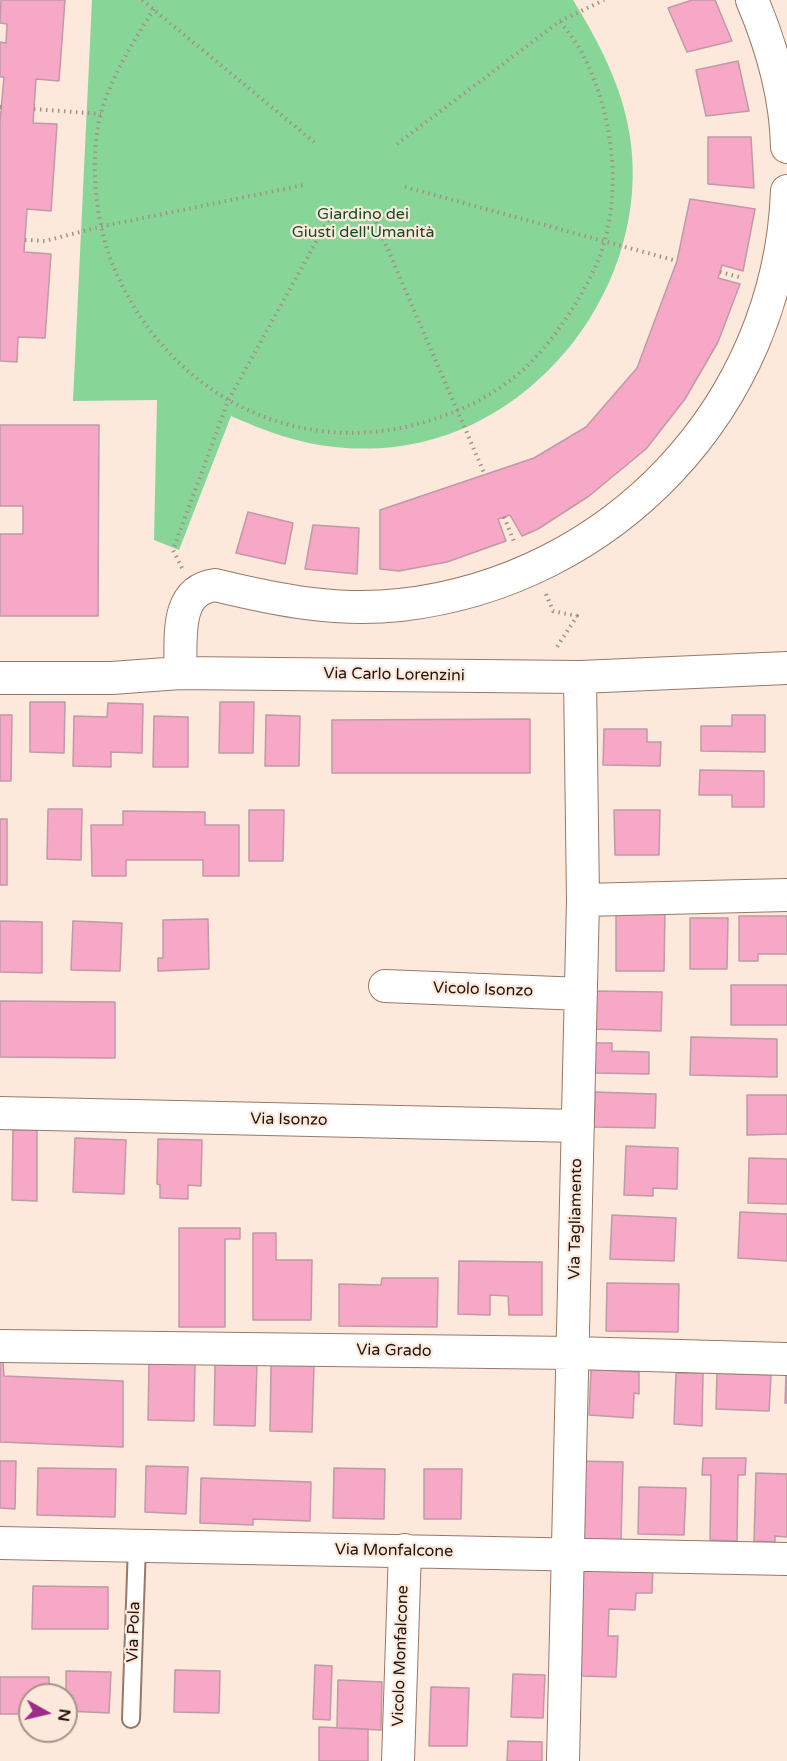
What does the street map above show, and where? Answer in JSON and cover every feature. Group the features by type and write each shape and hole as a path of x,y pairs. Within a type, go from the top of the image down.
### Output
{"street":[{"path":"752,0 774,62 782,98 787,147"},
{"path":"180,673 184,612 193,593 215,585 317,606 378,606 452,597 528,573 593,537 626,513 657,486 709,422 731,386 763,317 773,285 782,246 787,191"},
{"name":"Via Carlo Lorenzini","path":"0,678 112,678 180,673 564,677 785,672"},
{"name":"Via Tagliamento","path":"563,1761 583,900 564,677"},
{"path":"583,900 787,895"},
{"name":"Vicolo Isonzo","path":"385,986 581,994"},
{"name":"Via Isonzo","path":"0,1113 578,1126"},
{"name":"Via Grado","path":"0,1346 573,1353 787,1359"},
{"name":"Via Monfalcone","path":"0,1543 787,1559"},
{"name":"Vicolo Monfalcone","path":"398,1761 405,1550"}],"lane":[{"name":"Via Pola","path":"131,1719 137,1545"}],"path":[{"path":"142,0 314,142"},
{"path":"397,144 560,21 604,0"},
{"path":"154,9 130,46 113,80 101,114 95,167 99,227 123,290 155,340 199,382 256,415 317,431 348,433 405,427 457,411 502,386 524,369 546,346 564,323 580,296 605,242 610,215 611,145 604,107 582,53 560,21"},
{"path":"34,109 101,114"},
{"path":"25,240 45,241 99,227 304,185"},
{"path":"405,187 677,261"},
{"path":"193,593 173,549 228,400 328,220"},
{"path":"376,222 485,475"},
{"path":"528,573 545,592 554,611 577,616 550,658 564,677"}],"green space":[{"name":"Giardino dei Giusti dell'Umanità","path":"92,0 573,0 601,49 622,101 630,137 632,191 623,244 603,295 575,340 538,380 495,412 447,435 394,447 350,448 310,443 271,432 231,416 179,550 154,540 157,400 73,401"}],"building":[{"path":"1,0 65,0 59,81 36,79 33,123 57,124 51,211 27,209 24,252 51,254 45,338 18,337 17,362 0,361 0,122 4,77 0,77 0,42 6,43 7,24 0,23"},
{"path":"692,0 715,0 732,41 687,52 668,8"},
{"path":"738,61 749,111 706,116 696,70"},
{"path":"708,137 751,137 754,188 708,184"},
{"path":"690,199 755,209 743,271 722,265 718,278 740,284 718,342 685,399 646,449 589,496 538,529 522,536 510,515 498,519 506,541 447,562 399,571 380,569 380,510 534,458 586,427 637,368 677,261"},
{"path":"0,425 99,425 98,616 0,616 0,534 23,534 23,506 0,506"},
{"path":"248,512 293,523 285,564 236,553"},
{"path":"313,525 359,528 357,574 305,569"},
{"path":"30,702 65,702 64,753 30,752"},
{"path":"220,702 254,702 253,753 219,753"},
{"path":"108,703 143,704 142,753 111,752 111,767 73,766 74,716 107,717"},
{"path":"0,715 12,715 11,781 0,781"},
{"path":"266,715 300,716 299,766 265,766"},
{"path":"732,715 765,715 765,752 701,751 701,726 732,726"},
{"path":"154,716 188,717 188,767 153,767"},
{"path":"530,719 530,773 332,773 332,720"},
{"path":"604,729 647,729 647,742 661,742 660,766 603,765"},
{"path":"700,770 764,771 764,807 732,807 732,795 699,795"},
{"path":"48,809 82,809 81,860 47,859"},
{"path":"249,810 284,810 283,861 249,861"},
{"path":"614,810 660,810 659,855 615,855"},
{"path":"123,811 205,812 205,825 239,825 239,876 203,876 203,860 126,860 126,876 92,876 91,825 123,825"},
{"path":"0,819 7,819 7,885 0,885"},
{"path":"616,912 665,912 664,971 616,971"},
{"path":"739,916 787,916 787,954 758,954 758,961 739,961"},
{"path":"690,918 728,918 727,969 690,969"},
{"path":"208,919 209,969 158,971 158,958 163,958 163,920"},
{"path":"0,921 42,922 42,973 0,972"},
{"path":"73,921 122,923 120,971 71,970"},
{"path":"731,985 787,985 787,1025 731,1025"},
{"path":"594,991 662,992 661,1031 592,1029"},
{"path":"0,1001 115,1002 115,1058 0,1057"},
{"path":"691,1037 777,1039 777,1077 690,1075"},
{"path":"595,1043 612,1043 612,1051 649,1052 649,1074 594,1073"},
{"path":"595,1092 656,1094 655,1128 594,1127"},
{"path":"747,1095 787,1095 787,1134 747,1135"},
{"path":"13,1130 37,1130 37,1201 12,1200"},
{"path":"75,1138 126,1140 124,1194 73,1192"},
{"path":"158,1139 202,1140 201,1186 188,1185 188,1199 160,1198 160,1185 157,1184"},
{"path":"626,1146 678,1148 677,1189 653,1188 653,1196 624,1195"},
{"path":"749,1158 787,1159 787,1204 748,1203"},
{"path":"740,1212 787,1214 787,1261 738,1258"},
{"path":"612,1215 676,1218 674,1261 610,1259"},
{"path":"179,1228 240,1228 240,1239 225,1239 225,1327 179,1327"},
{"path":"253,1233 276,1233 276,1260 312,1260 311,1320 253,1320"},
{"path":"459,1261 542,1262 542,1315 509,1315 508,1296 490,1295 490,1315 458,1314"},
{"path":"382,1278 438,1278 437,1327 339,1326 339,1284 381,1285"},
{"path":"607,1283 679,1284 678,1332 606,1331"},
{"path":"0,1362 3,1362 4,1376 123,1381 123,1447 0,1442"},
{"path":"149,1363 195,1364 194,1421 148,1420"},
{"path":"215,1363 257,1364 255,1426 214,1425"},
{"path":"271,1363 314,1364 312,1432 270,1431"},
{"path":"591,1369 639,1372 639,1394 634,1393 633,1418 589,1415"},
{"path":"676,1373 703,1373 702,1426 674,1424"},
{"path":"717,1373 771,1375 769,1411 716,1409"},
{"path":"786,1373 787,1403 785,1403"},
{"path":"703,1458 746,1458 745,1475 738,1475 737,1541 710,1540 711,1475 702,1475"},
{"path":"0,1461 16,1461 15,1509 0,1508"},
{"path":"579,1461 623,1462 621,1540 577,1539"},
{"path":"146,1466 188,1467 186,1514 145,1512"},
{"path":"38,1468 116,1469 115,1517 37,1515"},
{"path":"334,1468 385,1469 384,1519 333,1518"},
{"path":"424,1469 462,1469 461,1519 424,1519"},
{"path":"756,1473 787,1474 787,1537 775,1536 775,1542 754,1541"},
{"path":"201,1478 311,1482 310,1521 253,1519 253,1525 200,1523"},
{"path":"639,1487 686,1488 684,1535 638,1534"},
{"path":"578,1565 653,1566 652,1593 636,1593 635,1610 609,1609 608,1636 618,1636 616,1677 580,1676"},
{"path":"33,1586 108,1587 108,1629 32,1629"},
{"path":"315,1665 332,1666 330,1720 313,1719"},
{"path":"175,1670 220,1671 219,1713 174,1712"},
{"path":"66,1671 111,1672 109,1713 78,1712 78,1683 66,1683"},
{"path":"513,1674 545,1675 543,1718 511,1717"},
{"path":"0,1677 49,1677 49,1683 18,1683 18,1714 0,1714"},
{"path":"338,1680 382,1682 381,1730 337,1728"},
{"path":"431,1687 469,1688 467,1746 429,1746"},
{"path":"319,1727 368,1729 368,1761 319,1761"},
{"path":"508,1741 542,1742 542,1761 507,1761"}]}
